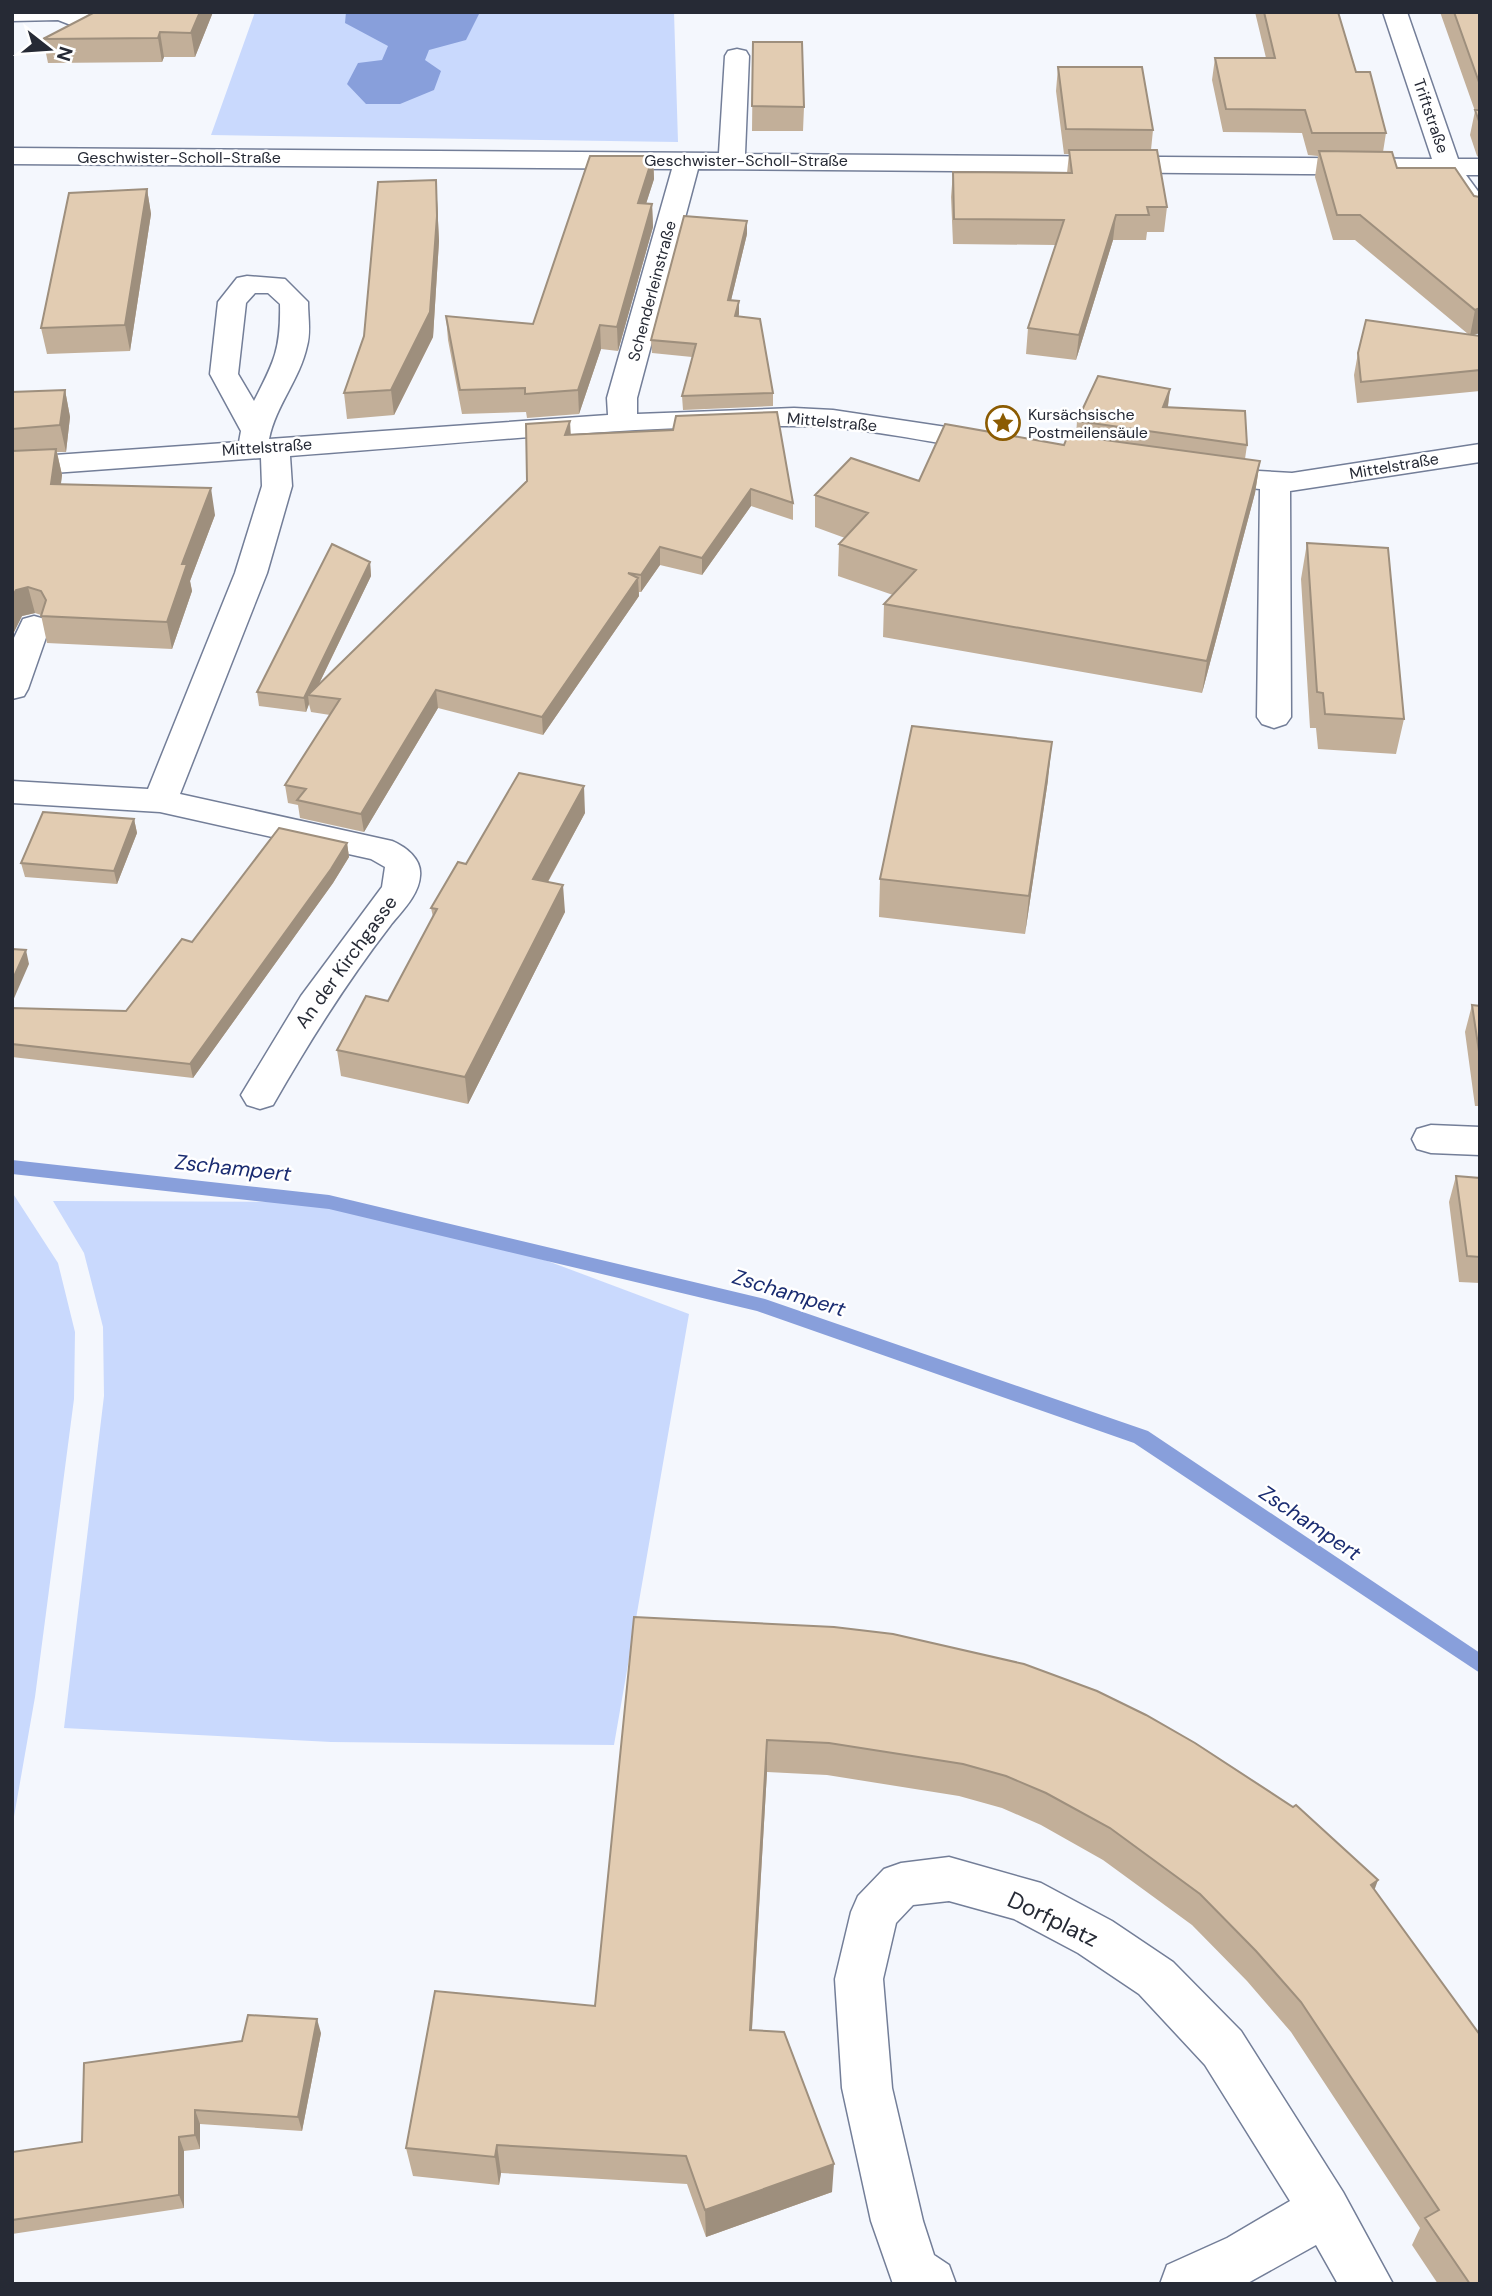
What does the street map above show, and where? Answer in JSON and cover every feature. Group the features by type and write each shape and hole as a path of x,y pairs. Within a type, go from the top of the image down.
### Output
{"street":[{"name":"Triftstraße","path":"1395,12 1448,167 1480,214"},
{"path":"12,14 61,13 103,29"},
{"path":"732,160 737,55"},
{"name":"Geschwister-Scholl-Straße","path":"12,156 1480,167"},
{"name":"Schenderleinstraße","path":"623,423 622,398 688,159"},
{"name":"Mittelstraße","path":"12,467 261,441 794,417 833,419 1015,447"},
{"path":"160,801 255,563 277,486 261,441"},
{"name":"Mittelstraße","path":"1183,473 1275,482 1331,478 1419,460 1480,453"},
{"path":"1274,717 1275,482"},
{"path":"12,689 34,626"},
{"name":"An der Kirchgasse","path":"12,792 160,801 380,849 395,856 402,867 403,876 399,888 352,949 297,1029 260,1095"},
{"path":"1431,1139 1480,1141"},
{"name":"Dorfplatz","path":"912,2280 867,2088 859,1979 875,1912 901,1885 950,1879 1024,1899 1095,1937 1156,1978 1223,2048 1325,2210 1367,2284"},
{"path":"1186,2284 1246,2257 1325,2210"}],"shaded area":[{"path":"255,12 674,12 678,142 211,135"},
{"path":"12,1192 58,1263 75,1332 74,1399 35,1697 12,1828"},
{"path":"53,1201 329,1202 497,1242 689,1314 614,1745 331,1742 64,1728 104,1396 103,1327 84,1253"}],"water":[{"path":"346,12 480,12 466,40 429,50 425,60 441,71 434,90 400,104 366,104 347,84 358,63 382,60 388,46 345,23"}],"building":[{"path":"200,12 191,33 160,32 158,38 43,39 93,13"},
{"path":"1264,12 1338,12 1356,72 1370,72 1386,133 1312,133 1305,110 1226,109 1215,58 1275,58"},
{"path":"1454,12 1480,12 1480,85"},
{"path":"753,42 802,42 804,107 752,106"},
{"path":"1058,67 1142,67 1153,130 1066,129"},
{"path":"1475,110 1480,110 1480,124"},
{"path":"1069,150 1157,150 1167,207 1147,207 1149,215 1116,215 1079,335 1028,328 1064,220 954,219 953,172 1072,173"},
{"path":"1319,151 1392,152 1397,168 1455,168 1474,196 1480,197 1480,308 1475,310 1360,215 1337,215"},
{"path":"590,156 653,156 638,203 652,204 617,327 600,325 578,390 525,394 525,388 460,390 446,316 533,324"},
{"path":"436,180 437,216 430,312 391,390 344,393 364,336 378,182"},
{"path":"147,189 125,325 41,328 69,193"},
{"path":"684,216 747,221 728,300 739,301 735,316 760,319 773,393 682,396 696,344 651,340"},
{"path":"1366,320 1480,336 1480,370 1361,382 1358,353"},
{"path":"1098,376 1170,389 1163,407 1245,411 1247,445 1077,421"},
{"path":"65,390 60,425 12,429 12,392"},
{"path":"777,412 793,503 751,489 702,558 660,547 641,575 628,573 638,578 542,717 436,690 361,814 297,800 306,789 285,785 340,699 308,695 527,481 526,424 570,421 565,435 673,430 676,416"},
{"path":"945,424 1064,445 1068,435 1260,461 1207,661 884,604 916,570 839,544 868,513 815,495 851,458 919,481"},
{"path":"56,449 51,484 211,488 182,564 187,564 167,622 41,616 46,600 41,591 28,587 16,590 12,597 12,451"},
{"path":"1307,543 1388,548 1404,719 1325,714 1323,693 1317,692"},
{"path":"332,544 370,562 304,698 257,692"},
{"path":"912,726 1052,742 1029,896 880,879"},
{"path":"519,773 584,786 533,879 563,885 465,1077 337,1050 366,996 388,1001 437,909 431,908 458,862 466,864"},
{"path":"43,812 134,819 114,871 21,863"},
{"path":"279,828 347,843 190,1064 12,1044 12,1008 126,1011 182,939 192,942"},
{"path":"12,949 26,950 12,981"},
{"path":"1472,1005 1480,1006 1480,1058"},
{"path":"1456,1176 1480,1178 1480,1257 1467,1256"},
{"path":"634,1617 834,1627 893,1634 1024,1664 1097,1691 1146,1715 1195,1743 1293,1807 1296,1805 1378,1880 1371,1885 1480,2035 1480,2284 1470,2284 1425,2218 1439,2210 1301,2002 1200,1894 1110,1828 1046,1793 1006,1776 963,1764 829,1743 767,1740 750,2030 784,2032 834,2164 705,2210 686,2156 497,2145 495,2157 406,2148 435,1991 595,2006"},
{"path":"248,2015 317,2019 298,2117 195,2110 195,2135 179,2137 179,2195 12,2220 12,2152 82,2142 84,2063 242,2041"}],"waterway":[{"name":"Zschampert","path":"12,1167 329,1202 758,1304 1141,1437 1480,1664"}],"place":[{"name":"Kursächsische Postmeilensäule","path":"1003,423"}]}
